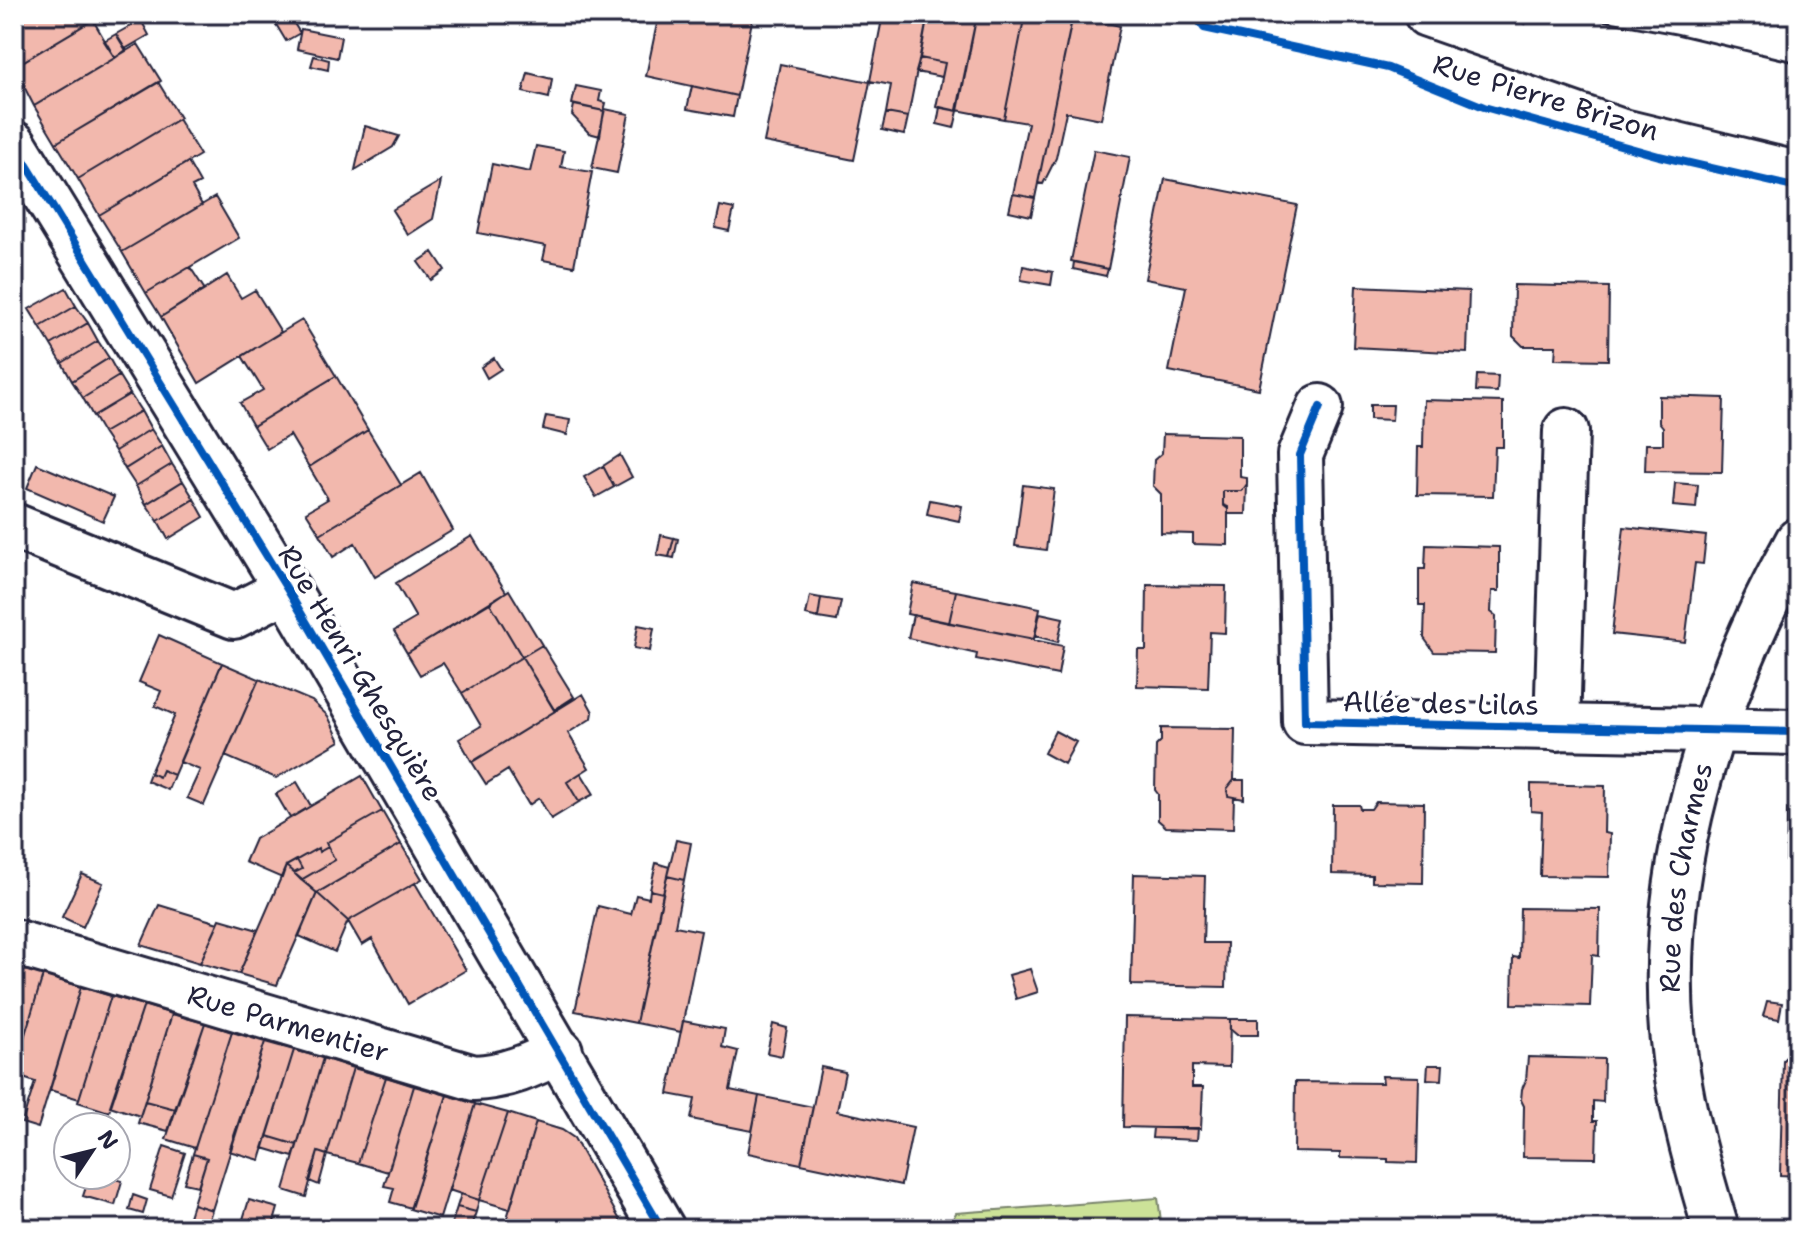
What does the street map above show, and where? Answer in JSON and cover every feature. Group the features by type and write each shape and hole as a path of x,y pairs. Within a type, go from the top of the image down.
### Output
{"street":[{"name":"Rue Pierre Brizon","path":"1427,14 1633,86 1798,126"},
{"name":"Rue Pierre Brizon","path":"1440,14 1671,57 1798,87"},
{"name":"Rue Henri Ghesquière","path":"14,144 287,589 662,1229"},
{"name":"Allée des Lilas","path":"1320,407 1300,455 1305,722 1798,732"},
{"name":"Allée des Lilas","path":"1557,728 1566,431"},
{"path":"14,526 234,616 287,589"},
{"name":"Rue des Charmes","path":"1716,1229 1687,1131 1674,1055 1671,975 1673,909 1682,857 1712,732 1770,592 1798,541"},
{"name":"Rue Parmentier","path":"14,942 474,1078 495,1077 527,1067 560,1051"}],"green space":[{"path":"1158,1198 1162,1229 947,1229 956,1213"}],"building":[{"path":"14,14 89,14 93,20 14,67"},
{"path":"285,14 300,33 286,41 274,21"},
{"path":"659,14 753,16 737,96 646,76"},
{"path":"883,14 928,14 908,117 886,113 891,85 870,81"},
{"path":"928,14 977,14 958,111 936,107 945,63 920,58"},
{"path":"977,14 1025,14 1004,119 957,110"},
{"path":"1025,14 1073,14 1035,198 1013,194 1028,123 1004,119"},
{"path":"1073,15 1120,26 1101,119 1066,112 1056,158 1043,184 1038,183"},
{"path":"93,20 115,58 34,106 14,67"},
{"path":"141,20 149,35 125,49 116,34"},
{"path":"301,29 341,37 337,58 297,49"},
{"path":"116,34 126,50 115,58 104,41"},
{"path":"138,44 161,81 56,143 34,106"},
{"path":"314,56 329,60 328,70 311,66"},
{"path":"920,58 945,63 942,77 916,72"},
{"path":"780,64 870,82 854,160 764,142"},
{"path":"528,73 552,79 549,98 523,92"},
{"path":"158,82 180,118 78,179 56,143"},
{"path":"576,86 601,91 599,101 606,103 604,111 572,104"},
{"path":"692,86 737,96 733,117 687,109"},
{"path":"574,105 604,111 600,136 589,133 572,115"},
{"path":"940,107 958,111 954,128 937,124"},
{"path":"605,109 629,114 617,173 592,168"},
{"path":"886,113 908,117 904,135 882,130"},
{"path":"178,119 200,155 99,215 78,179"},
{"path":"365,126 399,136 393,147 355,170"},
{"path":"536,146 564,151 561,167 592,172 574,266 543,260 546,246 478,233 492,164 530,172"},
{"path":"1094,150 1130,157 1108,269 1071,261"},
{"path":"188,162 200,183 192,187 202,205 122,252 99,215"},
{"path":"1165,179 1297,205 1259,389 1169,371 1186,287 1145,279"},
{"path":"441,181 433,219 408,235 392,210"},
{"path":"1013,194 1035,198 1031,216 1009,211"},
{"path":"215,197 239,238 146,293 122,252"},
{"path":"720,206 734,209 729,231 715,228"},
{"path":"433,252 445,270 431,280 418,262"},
{"path":"1074,262 1108,269 1106,276 1073,269"},
{"path":"1023,266 1053,272 1051,285 1021,280"},
{"path":"190,267 205,290 161,317 146,293"},
{"path":"227,275 241,298 255,290 281,332 199,383 161,317"},
{"path":"1514,285 1609,287 1608,360 1555,359 1556,346 1523,346 1513,336"},
{"path":"1356,286 1469,291 1467,353 1353,347"},
{"path":"66,288 76,306 40,327 29,309"},
{"path":"76,306 88,323 51,345 40,327"},
{"path":"302,320 336,376 253,426 240,403 263,390 242,356"},
{"path":"88,323 98,341 62,363 51,345"},
{"path":"98,341 109,358 72,381 62,363"},
{"path":"109,358 119,376 83,398 72,381"},
{"path":"494,358 501,369 487,378 481,367"},
{"path":"1477,375 1498,376 1497,392 1476,391"},
{"path":"119,376 130,394 93,416 83,398"},
{"path":"336,376 368,430 309,467 290,435 267,449 253,426"},
{"path":"130,394 141,411 103,433 93,416"},
{"path":"1659,396 1724,398 1722,472 1645,471 1646,444 1663,444"},
{"path":"1424,400 1503,402 1503,447 1495,447 1493,496 1417,495 1418,447 1423,447"},
{"path":"1370,405 1393,405 1392,420 1370,419"},
{"path":"141,411 151,429 115,451 103,433"},
{"path":"546,416 570,420 567,435 543,429"},
{"path":"151,429 162,446 125,469 115,451"},
{"path":"368,430 401,485 320,534 306,512 328,499 309,467"},
{"path":"1163,434 1240,436 1240,477 1247,478 1247,484 1242,491 1223,491 1223,505 1228,509 1228,545 1193,544 1193,534 1161,533 1161,494 1153,486 1154,460 1162,453"},
{"path":"162,446 172,464 136,486 125,469"},
{"path":"620,455 632,477 614,487 603,466"},
{"path":"37,464 114,497 103,521 27,488"},
{"path":"172,464 183,481 146,504 136,486"},
{"path":"603,466 614,487 596,497 584,477"},
{"path":"421,473 453,530 375,577 355,543 333,557 320,534"},
{"path":"183,481 194,499 158,521 146,504"},
{"path":"1675,483 1698,485 1696,508 1673,506"},
{"path":"1247,484 1246,514 1228,514 1228,507 1223,505 1223,491 1242,491"},
{"path":"1023,485 1054,489 1046,550 1015,546"},
{"path":"194,499 204,517 168,539 158,521"},
{"path":"930,500 962,506 959,521 927,514"},
{"path":"1624,527 1706,536 1703,564 1695,563 1685,642 1612,634"},
{"path":"661,535 674,538 669,557 657,555"},
{"path":"472,536 506,592 407,653 394,631 416,618 396,583"},
{"path":"674,538 678,539 674,558 669,557"},
{"path":"1426,545 1499,547 1499,591 1492,591 1491,612 1496,616 1495,653 1434,652 1424,638 1425,605 1419,605 1419,569 1425,569"},
{"path":"913,583 956,591 949,623 907,614"},
{"path":"1147,585 1226,586 1225,633 1210,632 1208,688 1137,686 1138,650 1146,650"},
{"path":"509,590 542,645 522,657 490,603"},
{"path":"956,591 1040,608 1034,639 949,623"},
{"path":"810,596 821,598 818,618 806,615"},
{"path":"821,598 841,601 837,621 818,618"},
{"path":"490,603 522,657 462,693 443,663 420,675 407,653"},
{"path":"1040,613 1063,618 1058,642 1035,636"},
{"path":"913,615 1063,646 1058,675 976,659 977,654 908,638"},
{"path":"638,625 654,628 650,651 634,648"},
{"path":"159,635 222,663 174,775 162,770 159,777 150,773 175,715 155,706 161,691 139,682"},
{"path":"542,645 574,697 554,710 522,657"},
{"path":"522,657 555,711 472,762 459,739 481,726 462,693"},
{"path":"222,663 259,679 204,805 187,798 200,770 180,762"},
{"path":"259,679 312,701 328,716 340,741 276,778 225,756"},
{"path":"583,694 593,712 592,718 568,733 589,768 567,782 579,802 551,819 539,798 529,805 508,770 486,784 472,762"},
{"path":"1161,728 1235,729 1234,780 1227,789 1228,796 1234,797 1233,829 1166,827 1158,820 1156,746 1161,741"},
{"path":"1055,731 1076,742 1064,764 1044,753"},
{"path":"162,770 174,775 168,790 147,781 150,773 159,777"},
{"path":"581,773 594,794 579,802 567,782"},
{"path":"362,776 382,811 326,843 328,847 319,852 318,848 286,866 282,878 245,862 255,839"},
{"path":"1234,780 1244,780 1244,799 1228,796 1227,789"},
{"path":"297,782 311,806 290,818 276,794"},
{"path":"1531,784 1605,786 1604,833 1610,834 1609,877 1540,876 1542,812 1531,811"},
{"path":"1376,802 1424,803 1423,883 1372,882 1372,875 1332,874 1333,805 1359,805 1360,809 1371,809"},
{"path":"1787,809 1798,809 1798,887 1786,887"},
{"path":"382,811 401,844 317,893 301,880 335,860 326,843"},
{"path":"676,840 691,843 684,880 667,876"},
{"path":"401,844 422,879 348,921 317,893"},
{"path":"328,847 335,860 301,880 294,873 302,869 297,860 318,848 319,852"},
{"path":"297,860 302,869 294,873 286,866"},
{"path":"656,863 669,867 663,893 650,890"},
{"path":"286,866 317,893 277,985 239,974"},
{"path":"82,874 103,883 83,927 62,917"},
{"path":"1134,874 1205,876 1203,943 1227,943 1226,987 1131,985"},
{"path":"667,876 684,880 675,926 701,931 681,1032 636,1023"},
{"path":"415,883 466,970 408,1004 372,939 362,945 348,921"},
{"path":"650,890 663,893 636,1023 575,1011 598,906 631,914 636,895 649,898"},
{"path":"317,893 348,921 335,952 299,936"},
{"path":"159,905 218,923 200,963 141,945"},
{"path":"1520,908 1600,909 1599,956 1592,955 1590,1006 1512,1004 1513,957 1519,958"},
{"path":"220,919 258,930 239,974 200,963"},
{"path":"14,967 43,975 14,1071"},
{"path":"1030,969 1038,992 1016,999 1009,975"},
{"path":"43,975 81,987 38,1128 22,1123 35,1082 14,1075 14,1071"},
{"path":"81,987 111,996 79,1099 50,1090"},
{"path":"111,996 144,1005 109,1111 78,1102"},
{"path":"1767,1001 1782,1003 1779,1019 1763,1016"},
{"path":"144,1005 172,1014 140,1116 110,1106"},
{"path":"172,1014 205,1023 175,1109 145,1101"},
{"path":"1125,1017 1230,1019 1229,1067 1192,1066 1192,1087 1203,1087 1201,1129 1123,1127"},
{"path":"1230,1019 1258,1019 1258,1035 1237,1035 1230,1029"},
{"path":"683,1021 725,1029 722,1047 738,1051 730,1090 759,1096 752,1131 691,1119 695,1099 668,1094"},
{"path":"205,1023 232,1032 195,1148 166,1139"},
{"path":"773,1024 787,1028 782,1056 767,1053"},
{"path":"232,1032 265,1042 212,1210 193,1204 207,1158 193,1154"},
{"path":"265,1042 294,1050 260,1160 229,1151"},
{"path":"294,1050 323,1058 297,1145 267,1136"},
{"path":"1791,1052 1798,1052 1798,1176 1780,1175 1783,1060"},
{"path":"1528,1057 1604,1059 1603,1102 1593,1101 1593,1121 1597,1121 1596,1158 1523,1157 1524,1106 1521,1100"},
{"path":"323,1058 353,1068 327,1155 318,1152 306,1197 284,1190"},
{"path":"1428,1065 1443,1065 1442,1080 1427,1079"},
{"path":"821,1067 845,1072 837,1111 913,1127 901,1185 801,1164"},
{"path":"353,1068 386,1077 358,1163 327,1155"},
{"path":"1382,1076 1419,1077 1417,1163 1340,1158 1340,1153 1294,1152 1295,1082 1383,1083"},
{"path":"386,1077 414,1086 388,1172 358,1163"},
{"path":"414,1086 447,1095 411,1208 390,1202 394,1188 384,1186"},
{"path":"447,1095 475,1104 440,1218 410,1209"},
{"path":"759,1096 813,1107 801,1164 748,1153"},
{"path":"145,1101 175,1109 168,1131 138,1123"},
{"path":"475,1104 508,1113 479,1200 449,1190"},
{"path":"508,1113 536,1122 510,1209 479,1200"},
{"path":"536,1122 562,1130 574,1138 625,1229 560,1229 556,1223 546,1229 530,1229 525,1222 507,1218"},
{"path":"1153,1128 1198,1128 1197,1140 1152,1138"},
{"path":"267,1136 297,1145 293,1157 263,1148"},
{"path":"164,1146 185,1153 171,1196 150,1190"},
{"path":"318,1152 327,1155 319,1185 309,1181"},
{"path":"193,1154 207,1158 198,1186 184,1183"},
{"path":"85,1191 119,1191 115,1205 83,1196"},
{"path":"461,1194 479,1200 476,1212 457,1207"},
{"path":"133,1195 147,1200 143,1214 129,1210"},
{"path":"249,1200 278,1208 272,1229 240,1229"},
{"path":"193,1204 212,1210 206,1229 186,1226"},
{"path":"457,1207 476,1212 470,1229 450,1229"}],"cycle path":[{"path":"1194,14 1204,28 1388,68 1484,107 1659,156 1798,188"},
{"path":"14,144 287,589 662,1229"},
{"path":"1320,407 1300,455 1305,722 1798,732"}]}
